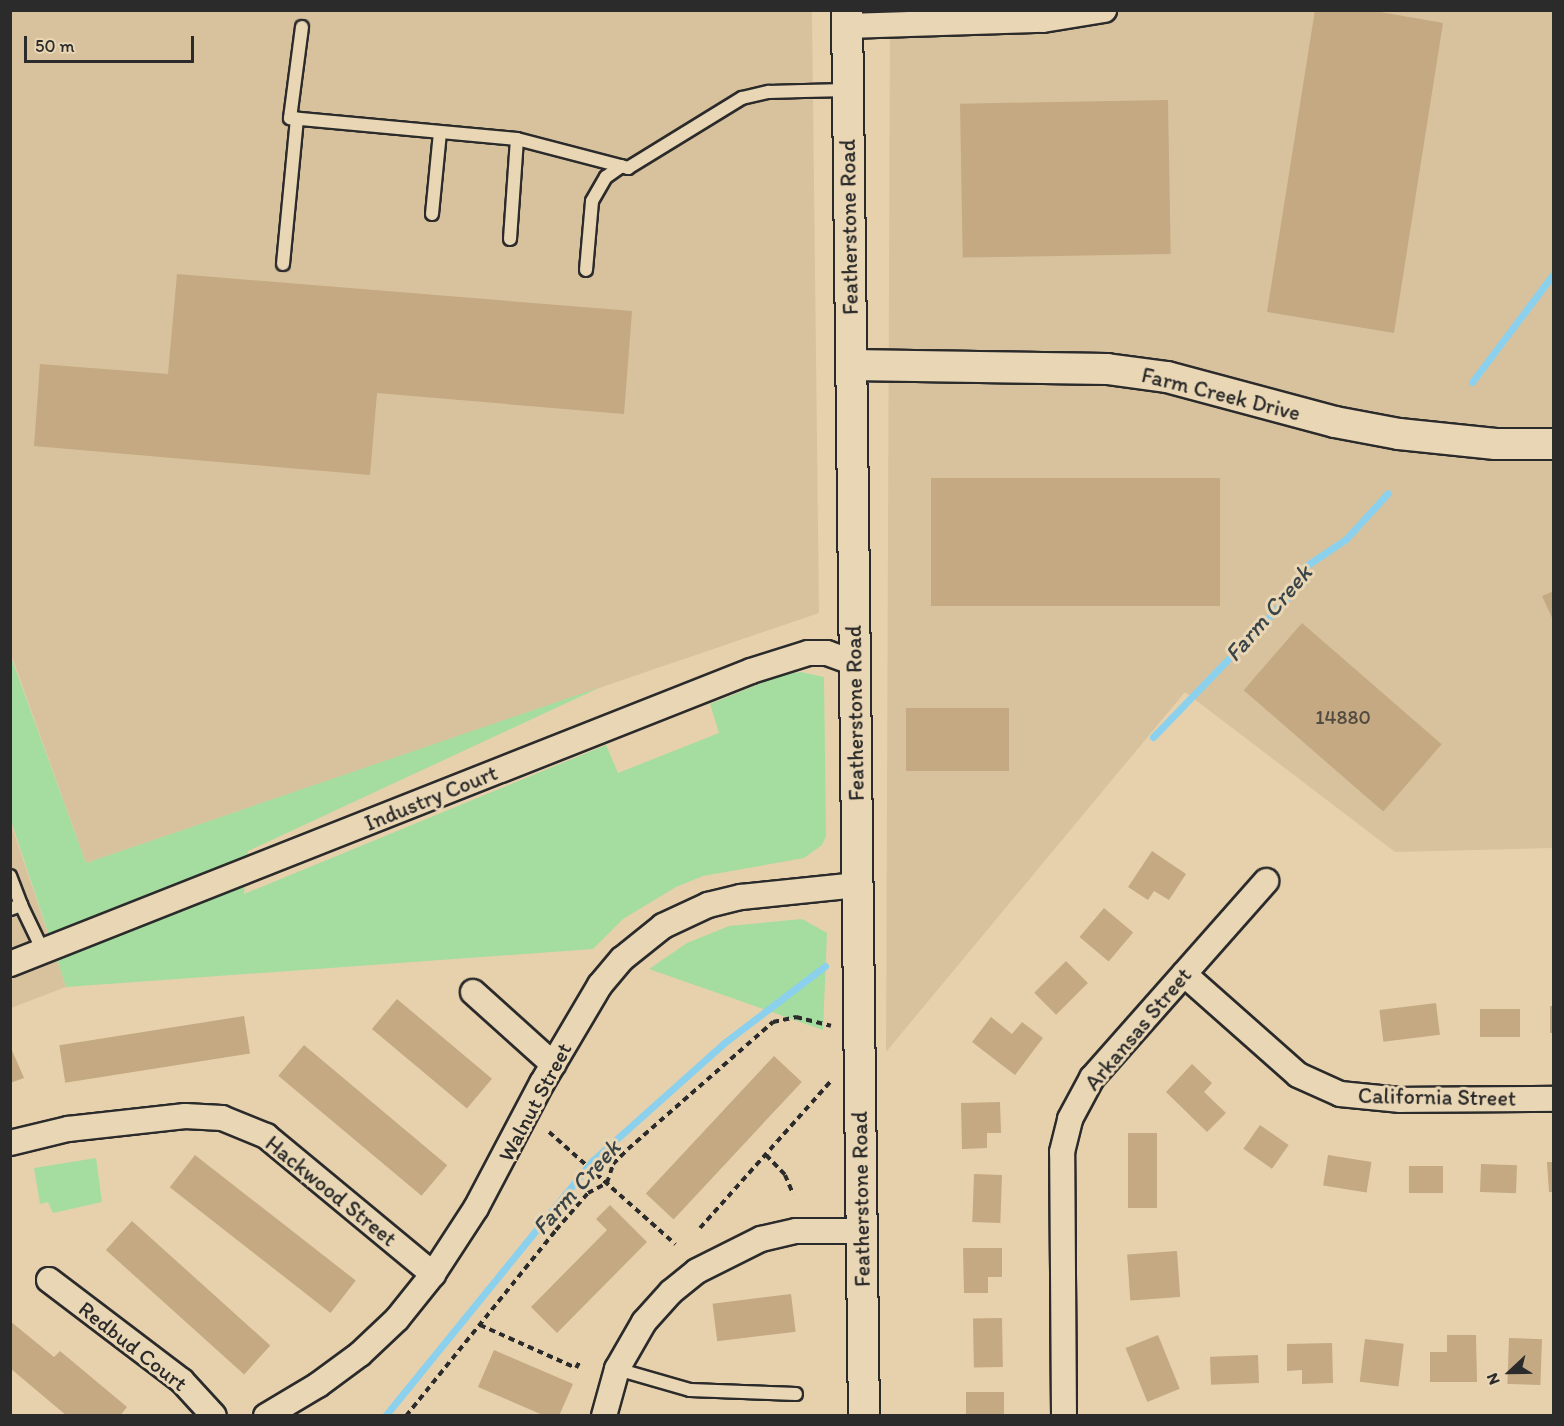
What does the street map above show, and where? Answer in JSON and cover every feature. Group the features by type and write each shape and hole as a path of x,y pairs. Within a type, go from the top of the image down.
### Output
{"street":[{"path":"847,18 1043,20 1104,10"},
{"name":"Featherstone Road","path":"847,18 864,1416"},
{"name":"Farm Creek Drive","path":"851,365 1107,369 1214,388 1324,419 1387,432 1495,444 1554,444"},
{"name":"Industry Court","path":"10,964 751,671 808,653 827,652 855,663"},
{"name":"Arkansas Street","path":"1064,1416 1061,1163 1065,1133 1092,1078 1266,881"},
{"name":"Walnut Street","path":"266,1416 318,1385 360,1354 397,1319 433,1274 481,1199 553,1064 600,985 622,959 663,926 708,905 741,897 857,885"},
{"name":"California Street","path":"1184,974 1298,1075 1340,1094 1401,1100 1554,1099"},
{"path":"473,992 553,1064"},
{"name":"Hackwood Street","path":"10,1143 68,1129 185,1116 222,1118 266,1136 433,1274"},
{"path":"604,1416 617,1369 644,1322 671,1292 728,1253 796,1231 861,1232"},
{"name":"Redbud Court","path":"48,1280 182,1381 214,1416"}],"lane":[{"path":"302,27 290,118 517,139 628,168 742,98 769,92 848,90"},
{"path":"283,264 297,119"},
{"path":"432,214 440,132"},
{"path":"510,238 517,139"},
{"path":"586,270 592,201 606,177 622,166"},
{"path":"10,876 16,907 43,951"},
{"path":"617,1369 690,1390 796,1394"}],"path":[{"path":"406,1416 584,1197 607,1183 619,1157 768,1025 791,1017 831,1026"},
{"path":"700,1228 831,1081"},
{"path":"549,1132 675,1245"},
{"path":"766,1155 785,1175 793,1194"},
{"path":"480,1325 576,1368 580,1361"}],"shaded area":[{"path":"10,11 812,11 819,613 86,863 11,654"},
{"path":"890,11 1553,11 1553,848 1395,852 1185,692 886,1052"},
{"path":"10,821 66,987 11,1008 10,1008"}],"green space":[{"path":"10,654 86,863 601,687 248,851 244,894 606,745 618,773 719,733 710,704 781,675 801,672 824,677 826,836 822,845 804,858 703,876 676,887 623,919 593,949 66,987 11,821"},
{"path":"802,919 827,933 823,1030 649,969 687,943 729,926"},
{"path":"96,1158 102,1202 53,1213 48,1202 40,1204 34,1168"}],"building":[{"path":"1315,10 1369,10 1443,23 1394,333 1267,312"},
{"path":"1168,100 1171,254 963,258 960,104"},
{"path":"177,274 632,311 624,414 377,393 370,475 34,446 40,364 168,374"},
{"path":"931,478 1220,478 1220,606 931,606"},
{"path":"1554,591 1554,622 1542,596"},
{"path":"1302,623 1442,744 1383,812 1244,690"},
{"path":"906,708 1009,708 1009,771 906,771"},
{"path":"1152,851 1186,874 1169,900 1154,891 1148,900 1128,887"},
{"path":"1104,908 1133,932 1109,962 1080,937"},
{"path":"1066,961 1088,983 1056,1015 1034,993"},
{"path":"397,999 492,1079 467,1109 372,1029"},
{"path":"1436,1003 1440,1035 1383,1042 1379,1010"},
{"path":"1550,1006 1554,1006 1554,1033 1550,1033"},
{"path":"1480,1009 1520,1009 1520,1037 1480,1037"},
{"path":"244,1016 250,1054 65,1083 59,1045"},
{"path":"991,1017 1012,1034 1022,1022 1043,1038 1015,1075 972,1042"},
{"path":"304,1045 447,1165 422,1196 278,1076"},
{"path":"10,1046 24,1078 10,1083"},
{"path":"774,1056 802,1082 674,1219 646,1193"},
{"path":"1192,1064 1212,1083 1204,1092 1226,1113 1207,1132 1166,1092"},
{"path":"1000,1102 1001,1133 987,1133 987,1148 962,1149 961,1103"},
{"path":"1260,1125 1289,1145 1272,1169 1243,1149"},
{"path":"1128,1133 1157,1133 1157,1208 1128,1208"},
{"path":"195,1155 356,1281 331,1313 170,1187"},
{"path":"1328,1155 1371,1162 1367,1193 1323,1186"},
{"path":"1547,1162 1554,1162 1554,1192 1549,1192"},
{"path":"1481,1164 1517,1165 1516,1193 1480,1192"},
{"path":"1409,1166 1443,1166 1443,1193 1409,1193"},
{"path":"974,1174 1002,1175 1000,1223 972,1222"},
{"path":"610,1205 647,1242 557,1333 531,1307 607,1230 596,1219"},
{"path":"132,1221 270,1345 244,1374 106,1250"},
{"path":"963,1248 1002,1248 1002,1277 988,1277 988,1293 964,1293"},
{"path":"1177,1251 1180,1297 1130,1300 1127,1254"},
{"path":"791,1294 796,1332 717,1341 713,1304"},
{"path":"1002,1318 1003,1367 974,1367 973,1319"},
{"path":"10,1321 54,1357 60,1351 127,1407 120,1416 67,1416 10,1368"},
{"path":"1158,1335 1180,1389 1147,1402 1126,1348"},
{"path":"1447,1335 1476,1335 1477,1382 1430,1382 1430,1352 1447,1352"},
{"path":"1509,1338 1542,1339 1540,1385 1507,1384"},
{"path":"1365,1339 1404,1344 1398,1386 1360,1382"},
{"path":"1332,1343 1333,1383 1302,1384 1302,1370 1287,1371 1287,1344"},
{"path":"494,1350 573,1384 559,1416 545,1416 478,1387"},
{"path":"1258,1355 1259,1383 1211,1385 1210,1357"},
{"path":"966,1392 1004,1392 1004,1416 966,1416"}],"waterway":[{"name":"Farm Creek","path":"1472,382 1554,273"},
{"name":"Farm Creek","path":"1153,737 1288,597 1306,566 1346,539 1388,493"},
{"name":"Farm Creek","path":"385,1416 592,1161 724,1043 825,966"}]}
